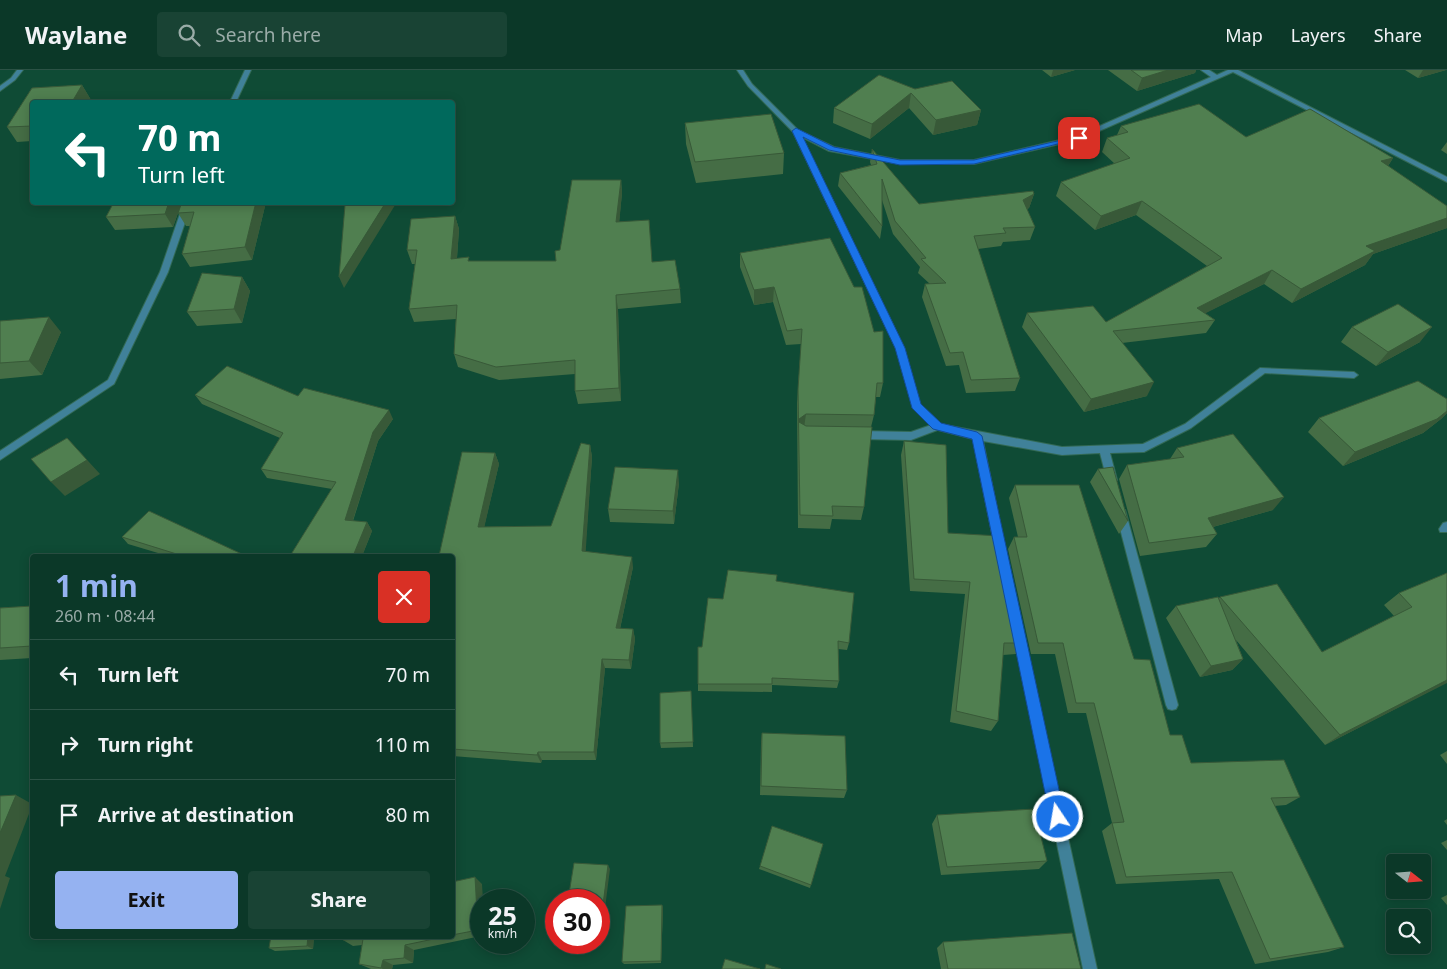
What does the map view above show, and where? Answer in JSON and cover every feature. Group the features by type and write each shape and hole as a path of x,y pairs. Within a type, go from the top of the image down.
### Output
{"street":[{"path":"0,89 13,79 20,70"},
{"path":"234,100 248,70"},
{"path":"740,70 750,85 796,131 832,149 900,162 974,162 1079,138 1233,70 1447,180"},
{"path":"1204,70 1216,77"},
{"path":"796,131 900,348 916,406 937,426 977,436 1062,451 1144,448 1188,426 1263,370 1354,375"},
{"path":"0,456 111,382 164,272 187,205"},
{"path":"853,435 911,436 937,426"},
{"path":"977,436 1004,562"},
{"path":"1104,449 1114,487"},
{"path":"1119,506 1172,706"},
{"path":"1016,620 1090,969"}],"building":[{"path":"1131,70 1168,70 1142,78"},
{"path":"879,75 915,89 952,81 981,110 936,120 911,93 872,124 834,108"},
{"path":"82,85 73,100 30,100 30,126 7,127 32,88"},
{"path":"1199,104 1246,137 1310,109 1393,158 1381,161 1447,206 1447,218 1366,246 1375,251 1301,289 1272,270 1197,308 1215,320 1113,331 1154,382 1091,399 1027,313 1093,306 1106,322 1222,258 1142,201 1101,216 1061,182 1130,158 1107,138 1128,132 1121,126"},
{"path":"771,114 784,153 695,162 685,123"},
{"path":"872,149 919,204 1033,191 1034,194 1023,200 1035,227 1003,228 1006,233 974,236 1020,378 971,380 963,352 950,353 925,284 946,283 921,259 926,258 895,221 882,179 882,226 840,173 877,164"},
{"path":"572,180 621,180 616,222 649,220 652,262 675,260 680,289 616,295 619,388 575,391 575,360 496,367 454,354 457,305 409,309 417,250 407,250 411,219 455,216 451,259 469,257 468,261 556,261 555,251 560,250"},
{"path":"112,205 168,205 165,214 106,217"},
{"path":"181,205 255,205 245,247 182,254 194,212 178,213"},
{"path":"345,205 384,205 339,277"},
{"path":"830,238 854,287 862,287 874,332 883,331 883,383 877,383 874,415 806,414 799,419 799,422 806,426 872,427 864,507 832,506 833,516 800,515 798,389 802,329 787,331 774,287 754,290 740,253"},
{"path":"202,273 242,277 234,309 187,312"},
{"path":"1398,304 1432,327 1388,352 1352,327"},
{"path":"49,317 29,361 0,363 0,321"},
{"path":"227,366 298,396 304,388 389,410 373,432 345,520 367,522 354,554 291,554 336,482 261,469 283,433 195,395"},
{"path":"1418,381 1447,399 1447,411 1437,419 1355,452 1319,418"},
{"path":"1233,434 1284,497 1208,518 1217,534 1149,543 1127,465 1184,457 1177,448"},
{"path":"67,438 87,460 51,482 31,459"},
{"path":"904,441 946,445 948,533 1000,536 1023,643 1004,643 998,721 956,711 970,582 914,579"},
{"path":"581,443 590,445 582,551 632,557 616,628 633,629 629,660 602,659 594,752 538,752 537,755 455,749 455,554 439,554 462,452 495,453 478,527 551,526"},
{"path":"615,467 678,470 673,511 608,509"},
{"path":"1113,467 1128,521 1098,469"},
{"path":"1015,485 1079,485 1134,659 1150,660 1170,735 1182,735 1191,763 1284,760 1300,797 1271,798 1344,947 1270,959 1232,872 1126,877 1112,823 1124,822 1094,703 1076,703 1063,643 1038,643 1014,537 1027,537"},
{"path":"149,511 242,554 177,554 122,537"},
{"path":"728,570 777,575 776,581 854,593 849,643 838,641 839,681 772,678 772,684 698,684 698,647 702,647 708,598 723,599"},
{"path":"1447,573 1447,680 1340,735 1220,597 1277,584 1322,652 1412,607 1399,593"},
{"path":"1218,597 1243,659 1211,666 1176,606"},
{"path":"30,606 30,646 0,648 0,608"},
{"path":"691,691 693,742 660,743 660,693"},
{"path":"762,733 845,736 847,790 761,786"},
{"path":"16,795 0,833 0,796"},
{"path":"1034,809 1047,861 947,867 937,815"},
{"path":"772,826 823,844 811,885 760,866"},
{"path":"574,863 608,865 605,889 570,889"},
{"path":"475,877 476,889 470,889 470,932 455,934 455,881"},
{"path":"662,905 661,961 622,962 626,906"},
{"path":"1072,933 1081,969 948,969 943,942"},
{"path":"270,939 308,939 307,946 269,948"},
{"path":"363,939 434,939 405,945 404,958 383,960 381,968 359,964"},
{"path":"725,959 760,969 722,969"},
{"path":"766,964 781,969 765,969"}],"route":[{"path":"1058,817 977,436 937,426 916,406 900,348 796,131 832,149 900,162 974,162 1079,138"}]}
